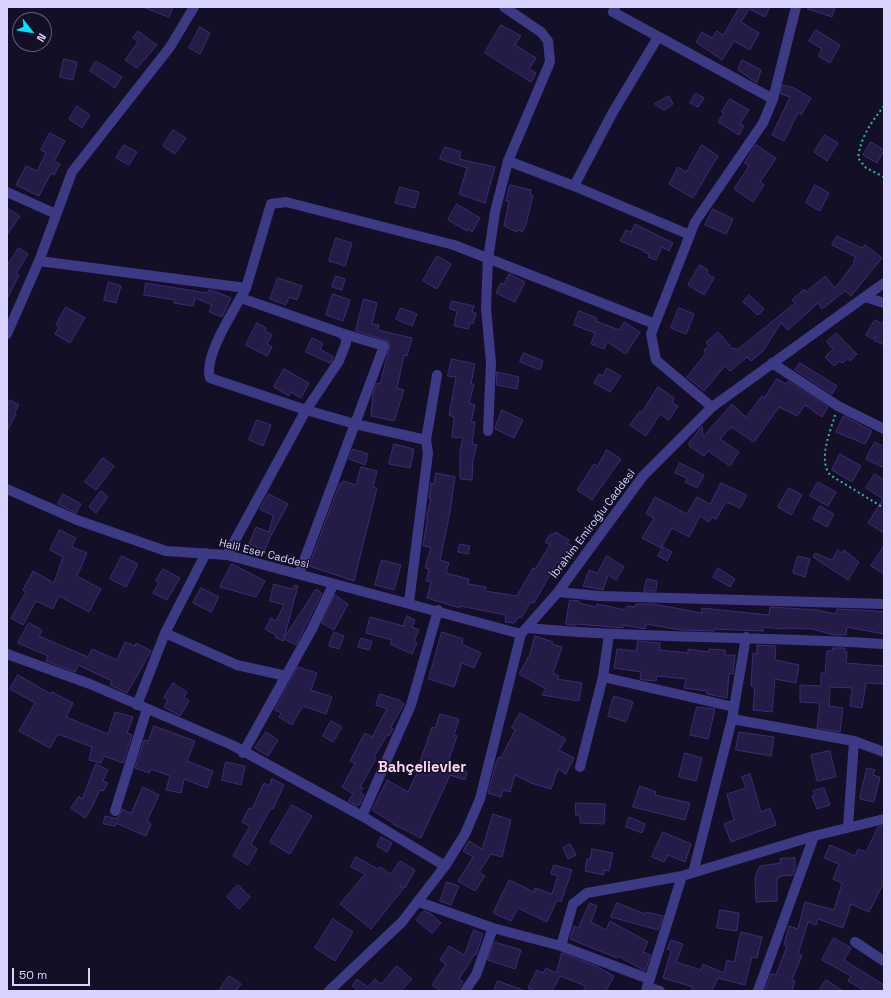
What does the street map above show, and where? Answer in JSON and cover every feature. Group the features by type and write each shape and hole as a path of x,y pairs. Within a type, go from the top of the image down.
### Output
{"street":[{"path":"7,334 39,261 72,172 170,46 194,7"},
{"path":"488,430 490,363 486,308 488,259 495,212 508,162 550,62 548,41 542,32 504,7"},
{"path":"615,7 612,12 773,99"},
{"path":"712,407 656,360 651,334 695,222 763,123 773,99 796,7"},
{"path":"574,186 613,112 658,37"},
{"path":"508,162 574,186 690,235"},
{"path":"7,192 56,214"},
{"path":"426,440 354,424 306,410 210,378 208,372 211,354 246,288 271,204 286,202 454,246 655,324"},
{"path":"39,261 246,288"},
{"name":"İbrahim Emiroğlu Caddesi","path":"329,991 402,922 419,902 445,866 465,834 480,799 524,631 558,592 643,476 712,407 884,283"},
{"path":"865,297 884,303"},
{"path":"241,298 384,346 299,574"},
{"path":"227,555 306,410 339,361 346,343 346,338 342,333"},
{"path":"772,363 838,406 884,429"},
{"path":"409,602 428,453 426,440 437,375"},
{"name":"Halil Eser Caddesi","path":"7,489 77,520 166,551 227,555 299,574 333,585 409,602 524,631 746,637 884,644"},
{"path":"137,705 165,633 206,553"},
{"path":"243,753 312,629 333,585"},
{"path":"558,592 599,596 884,604"},
{"path":"362,816 411,705 438,610"},
{"path":"165,633 237,665 286,676"},
{"path":"580,767 604,677 609,634"},
{"path":"693,873 732,719 746,637"},
{"path":"7,654 90,684 232,746 362,816 445,866"},
{"path":"604,677 734,707"},
{"path":"115,811 147,710"},
{"path":"732,719 854,741 884,752"},
{"path":"848,827 854,741"},
{"path":"561,946 573,904 587,893 682,876 814,836 884,819"},
{"path":"758,991 814,836"},
{"path":"647,986 682,876"},
{"path":"419,902 493,928 561,946 660,991"},
{"path":"465,991 476,975 493,928"},
{"path":"855,942 884,961"}],"path":[{"path":"884,106 865,132 859,146 858,158 866,168 884,177"},
{"path":"838,406 825,457 825,468 830,475 884,508"}],"building":[{"path":"144,7 173,7 169,17"},
{"path":"740,7 770,7 765,17 749,9 741,22 759,33 750,50 734,41 722,60 696,42 702,32 712,38 717,31 723,35"},
{"path":"808,7 835,7 832,17 808,9"},
{"path":"501,25 521,36 515,45 536,58 529,69 536,73 531,82 485,53"},
{"path":"200,27 210,33 200,54 189,48"},
{"path":"816,30 840,45 830,63 818,56 822,49 809,41"},
{"path":"138,31 157,45 137,68 125,60 138,42 133,38"},
{"path":"64,59 77,62 73,80 60,77"},
{"path":"742,60 761,70 757,83 738,70"},
{"path":"96,61 122,77 115,88 90,71"},
{"path":"783,85 794,88 811,98 801,115 798,113 784,141 772,135 790,97 781,94"},
{"path":"696,93 704,98 698,107 690,103"},
{"path":"669,96 673,104 664,110 655,104"},
{"path":"730,99 749,110 740,124 744,126 739,135 718,122"},
{"path":"77,106 90,115 82,128 69,119"},
{"path":"173,130 186,138 175,154 163,146"},
{"path":"50,133 65,141 54,161 60,164 54,175 51,173 39,196 16,185 26,166 37,171 46,153 41,150"},
{"path":"825,135 838,143 827,161 814,152"},
{"path":"871,142 884,150 877,163 863,155"},
{"path":"124,145 137,152 129,165 116,158"},
{"path":"702,145 718,156 693,198 669,184 678,167 686,172"},
{"path":"756,145 776,158 760,182 764,185 753,202 734,189 749,166 745,163"},
{"path":"445,147 461,152 459,159 495,167 485,203 459,194 467,168 440,159"},
{"path":"510,185 531,190 530,195 533,195 526,225 522,232 519,230 517,232 504,226 509,201 506,201"},
{"path":"815,185 829,193 820,211 806,203"},
{"path":"400,187 419,192 415,208 395,203"},
{"path":"457,204 480,218 472,232 468,229 467,231 448,220"},
{"path":"7,208 20,216 7,235"},
{"path":"713,209 733,219 726,234 705,225"},
{"path":"635,224 673,243 669,251 662,247 656,260 648,257 649,254 644,252 645,251 620,241 626,230 631,232"},
{"path":"837,236 862,248 865,245 882,258 851,296 845,291 822,309 818,303 788,330 781,323 763,351 751,361 747,357 730,371 725,366 704,391 687,377 706,353 704,350 709,346 706,342 718,332 733,349 735,348 737,350 795,303 792,300 804,289 806,292 825,276 835,288 855,262 853,261 856,257 832,245"},
{"path":"336,238 352,243 345,266 329,261"},
{"path":"19,248 28,254 16,274 19,275 7,299 7,266"},
{"path":"437,256 451,264 437,289 423,281"},
{"path":"700,265 708,270 706,273 714,278 704,295 688,285"},
{"path":"509,274 525,282 515,302 496,293 501,283 504,284"},
{"path":"336,276 345,279 342,290 332,287"},
{"path":"278,278 302,286 297,300 289,297 286,305 270,299"},
{"path":"109,282 121,286 116,303 104,300"},
{"path":"146,283 207,293 211,290 231,298 222,317 209,312 212,305 195,298 193,306 174,303 175,300 144,295"},
{"path":"333,294 350,300 343,321 326,315"},
{"path":"749,295 764,309 758,315 743,302"},
{"path":"364,299 377,303 372,324 379,325 378,330 412,338 407,356 404,355 397,388 404,390 394,421 371,416 373,393 377,383 380,384 390,345 388,341 356,331"},
{"path":"452,301 474,306 472,312 476,313 473,324 470,323 468,329 454,326 457,311 450,309"},
{"path":"66,307 85,318 70,343 55,334 59,327 56,325"},
{"path":"401,308 417,314 412,326 396,319"},
{"path":"679,308 694,314 686,334 671,328"},
{"path":"579,311 597,318 596,321 619,330 624,322 640,332 626,354 607,342 604,349 591,344 595,333 574,325"},
{"path":"875,320 882,324 884,320 884,345 874,340 877,335 872,339 866,335"},
{"path":"257,323 266,328 265,331 272,335 267,344 272,347 267,356 246,345"},
{"path":"836,333 857,354 850,361 848,358 842,363 840,361 834,366 825,357 833,349 827,342"},
{"path":"312,338 323,343 320,349 334,357 330,363 306,352"},
{"path":"524,353 543,361 540,370 520,362"},
{"path":"452,359 475,364 471,384 474,384 469,403 475,405 471,422 475,422 472,444 477,445 473,460 472,480 460,479 460,450 463,438 452,437 454,417 449,415 456,377 448,376"},
{"path":"800,363 837,386 832,394 795,370"},
{"path":"607,368 621,376 610,392 594,383 599,374 603,376"},
{"path":"284,369 309,383 301,398 291,392 289,396 274,387"},
{"path":"497,372 519,377 517,389 497,385"},
{"path":"777,379 786,384 788,381 828,407 822,417 805,405 797,416 779,407 754,442 731,427 720,439 739,452 730,466 708,451 704,456 689,446 689,443 702,426 703,437 732,404 746,417 762,396 764,398"},
{"path":"658,387 674,398 672,402 678,406 669,420 660,414 646,436 630,425 640,411 642,412"},
{"path":"10,400 19,405 7,431 7,405"},
{"path":"502,410 523,420 514,438 495,429"},
{"path":"844,416 872,431 865,444 836,432"},
{"path":"257,420 271,425 263,446 249,440"},
{"path":"875,442 884,447 884,463 882,467 866,459"},
{"path":"394,444 414,449 410,468 389,464"},
{"path":"353,449 368,454 365,465 349,459"},
{"path":"607,450 621,459 592,500 577,490 594,464 597,466"},
{"path":"840,454 861,466 852,482 832,470"},
{"path":"103,458 114,466 96,490 85,482"},
{"path":"680,463 704,475 697,488 685,482 687,478 675,473"},
{"path":"361,467 377,471 373,487 377,488 354,581 309,566 340,483 342,484 343,481 356,485"},
{"path":"436,473 455,477 450,512 440,560 449,563 446,573 469,579 468,584 486,587 485,591 517,596 533,568 535,569 550,545 545,542 550,534 552,535 555,532 569,540 567,543 572,546 561,564 557,562 534,603 531,602 521,618 519,617 514,623 505,622 506,615 460,606 460,608 427,598 431,582 426,581 429,569 425,568 431,547 423,546 427,513 431,499 429,499 431,483 434,484"},
{"path":"875,474 884,480 884,533 868,523 883,499 866,488"},
{"path":"818,482 836,492 828,506 810,496"},
{"path":"721,483 747,495 740,508 726,502 716,519 712,517 709,522 700,516 689,537 672,528 661,548 642,538 654,518 646,514 655,497 687,514 697,497 710,504"},
{"path":"789,488 802,495 791,515 778,507"},
{"path":"101,491 108,497 96,513 89,507"},
{"path":"63,494 81,504 76,513 58,504"},
{"path":"269,494 288,504 270,537 265,550 249,544 256,527 269,532 273,516 260,509"},
{"path":"820,506 834,514 827,527 813,519"},
{"path":"60,530 76,538 72,547 87,553 77,576 101,589 89,612 59,596 53,609 36,601 23,625 11,618 26,592 23,590 33,571 54,583 63,557 50,550"},
{"path":"460,544 470,546 468,554 458,552"},
{"path":"884,546 884,574 871,566"},
{"path":"663,547 672,552 667,561 658,556"},
{"path":"838,550 842,553 844,550 859,562 848,580 813,557 815,553 832,560"},
{"path":"122,556 138,564 126,587 110,579"},
{"path":"607,556 624,567 616,580 608,575 603,590 583,586 589,570 597,573"},
{"path":"798,556 810,559 805,577 793,573"},
{"path":"382,560 401,565 394,590 375,585"},
{"path":"232,564 265,581 256,597 220,587"},
{"path":"718,568 735,579 730,587 713,577"},
{"path":"163,569 180,578 167,600 153,593 159,583 156,581"},
{"path":"647,579 657,581 656,591 644,591"},
{"path":"274,584 292,589 295,585 298,586 284,638 316,589 322,593 296,645 284,639 283,641 275,637 276,635 265,629 271,618 276,621 284,605 270,601"},
{"path":"201,588 219,597 211,612 193,603"},
{"path":"335,595 348,604 334,630 322,623"},
{"path":"570,600 579,601 579,603 596,607 597,604 626,610 627,606 635,607 636,604 653,604 702,613 702,608 769,615 770,607 817,610 836,614 837,609 876,611 884,612 884,634 847,627 846,635 834,635 812,629 763,627 763,631 715,629 714,631 681,630 646,624 645,629 623,625 623,628 577,624 572,625 566,624"},
{"path":"407,616 415,620 412,627 419,630 414,641 417,643 412,654 390,644 392,640 366,633 370,617 403,626"},
{"path":"29,623 42,630 39,636 88,657 92,649 117,660 125,642 135,646 136,643 151,651 127,693 110,685 112,681 78,665 75,672 46,661 48,656 18,643"},
{"path":"334,632 344,636 339,649 329,646"},
{"path":"442,632 463,639 462,644 481,653 474,668 462,663 454,687 429,679"},
{"path":"535,636 553,642 552,644 562,647 553,673 559,676 557,679 582,683 579,701 542,695 546,689 519,674 530,654"},
{"path":"361,638 372,641 369,650 358,647"},
{"path":"638,641 660,643 659,650 688,653 688,649 709,652 709,649 725,650 725,655 735,655 733,674 729,673 727,698 707,694 707,691 684,688 686,679 657,676 656,681 644,680 640,679 641,672 614,668 617,649 636,651"},
{"path":"757,645 776,646 775,660 799,665 796,683 775,679 772,712 753,710 755,687 751,686 752,668 753,653 757,654"},
{"path":"833,648 845,648 845,652 847,652 846,663 884,666 884,684 866,683 862,708 850,706 852,688 830,687 829,706 843,708 840,732 817,728 820,703 800,702 800,685 821,686 821,673 825,673 827,651 833,651"},
{"path":"298,667 317,673 311,690 332,697 326,714 303,706 292,725 279,717 281,713 275,710"},
{"path":"18,675 51,694 52,692 73,703 66,717 108,734 115,712 133,717 127,733 132,735 123,763 104,756 101,763 89,760 92,747 58,734 50,748 19,731 35,703 10,689"},
{"path":"173,683 187,692 184,697 189,701 180,716 164,707 168,700 164,698"},
{"path":"380,694 399,700 404,704 391,727 393,729 389,736 387,735 374,757 376,759 360,787 363,788 360,792 364,795 360,804 357,806 348,801 353,794 342,787 355,763 350,761 365,733 372,737 387,709 376,705"},
{"path":"614,696 633,702 626,722 608,716"},
{"path":"697,707 715,709 708,739 690,735"},
{"path":"520,713 566,739 559,750 574,758 566,774 558,769 551,789 531,783 515,775 510,792 503,790 501,797 488,793 496,763 499,757 501,758 515,730 512,728"},
{"path":"440,714 459,719 454,735 457,736 447,765 467,772 465,780 450,775 421,838 393,824 372,810 387,780 408,792 421,765 419,765 432,727 435,728"},
{"path":"331,721 342,727 333,742 323,736"},
{"path":"154,726 195,741 187,761 213,771 207,788 184,779 181,793 166,790 170,776 151,769 149,773 135,768 144,740 148,741"},
{"path":"266,732 278,740 268,756 255,748"},
{"path":"739,732 774,737 771,756 736,750"},
{"path":"830,751 836,777 817,781 811,755"},
{"path":"685,753 702,758 696,781 679,777"},
{"path":"226,762 245,766 241,785 222,780"},
{"path":"96,764 108,770 103,781 108,783 103,791 100,790 85,818 71,808 79,796 82,799"},
{"path":"867,768 875,770 873,775 880,777 874,802 860,799"},
{"path":"750,774 761,812 770,808 776,825 731,842 724,824 734,820 727,794 746,788 742,777"},
{"path":"272,779 284,785 273,809 271,808 251,844 257,849 248,865 233,856 250,826 242,822 249,808 252,809 264,783 269,786"},
{"path":"640,786 656,792 655,795 690,803 685,820 633,807"},
{"path":"143,787 159,795 147,821 151,824 146,836 116,823 116,826 103,824 105,816 117,819 122,809 131,813"},
{"path":"824,788 830,805 817,809 812,796 815,795 813,791"},
{"path":"576,803 605,804 604,824 580,823 580,815 576,815"},
{"path":"292,805 312,816 290,854 270,842"},
{"path":"493,814 511,820 502,857 491,854 479,872 485,876 475,891 458,881 473,857 463,851 469,841 482,849"},
{"path":"629,817 645,824 642,833 626,827"},
{"path":"884,826 884,882 869,912 851,904 843,928 818,919 816,925 808,922 798,954 802,955 792,980 795,981 792,991 765,991 771,974 776,975 787,946 784,945 789,926 798,929 805,902 834,910 842,883 833,879 839,864 824,858 830,845 855,856 858,849 866,852 878,827"},
{"path":"663,832 691,844 685,862 668,855 664,862 652,857"},
{"path":"381,837 392,843 387,852 377,846"},
{"path":"570,844 576,855 568,859 563,848"},
{"path":"592,849 613,853 609,871 604,870 604,875 585,871 587,859 590,859"},
{"path":"356,857 378,869 380,867 391,874 400,861 415,870 405,888 399,885 403,889 371,929 340,904 365,874 351,867"},
{"path":"795,858 793,875 780,876 777,878 777,901 756,902 755,877 760,866 781,863 780,859"},
{"path":"554,865 572,870 561,902 557,900 547,922 518,908 511,921 493,913 509,880 534,892 535,888 552,894 558,876 551,874"},
{"path":"447,882 459,886 451,905 440,901"},
{"path":"238,885 250,897 239,909 227,897"},
{"path":"590,903 597,906 591,922 606,930 610,921 648,942 643,952 651,955 645,971 618,956 617,958 570,939 574,926 578,928"},
{"path":"617,903 645,914 646,912 663,916 658,930 611,917"},
{"path":"720,910 739,913 737,931 717,928"},
{"path":"424,911 430,913 441,923 432,933 416,920"},
{"path":"333,919 353,932 335,961 315,948"},
{"path":"474,930 483,934 476,955 475,954 459,979 463,982 457,991 441,991 432,985 446,964 440,960 449,946 464,955"},
{"path":"741,932 762,937 757,958 752,957 745,985 718,978 712,991 691,991 693,987 663,978 671,951 667,949 671,940 683,944 676,962 701,970 703,964 724,973 727,960 734,962"},
{"path":"834,938 851,948 844,960 884,985 884,991 865,991 848,981 851,976 822,960"},
{"path":"495,942 521,950 515,969 488,960"},
{"path":"562,953 596,966 614,976 606,991 583,991 586,986 560,976 552,991 535,991 528,988 537,970 543,973 546,968 556,973"},
{"path":"397,966 412,979 401,991 359,991 352,986 357,979 368,987 375,979 381,984"},
{"path":"229,976 241,984 236,991 219,991"},
{"path":"826,980 843,991 819,991"},
{"path":"498,981 523,990 523,991 494,991"}],"district":[{"name":"Bahçelievler","path":"422,768"}]}
